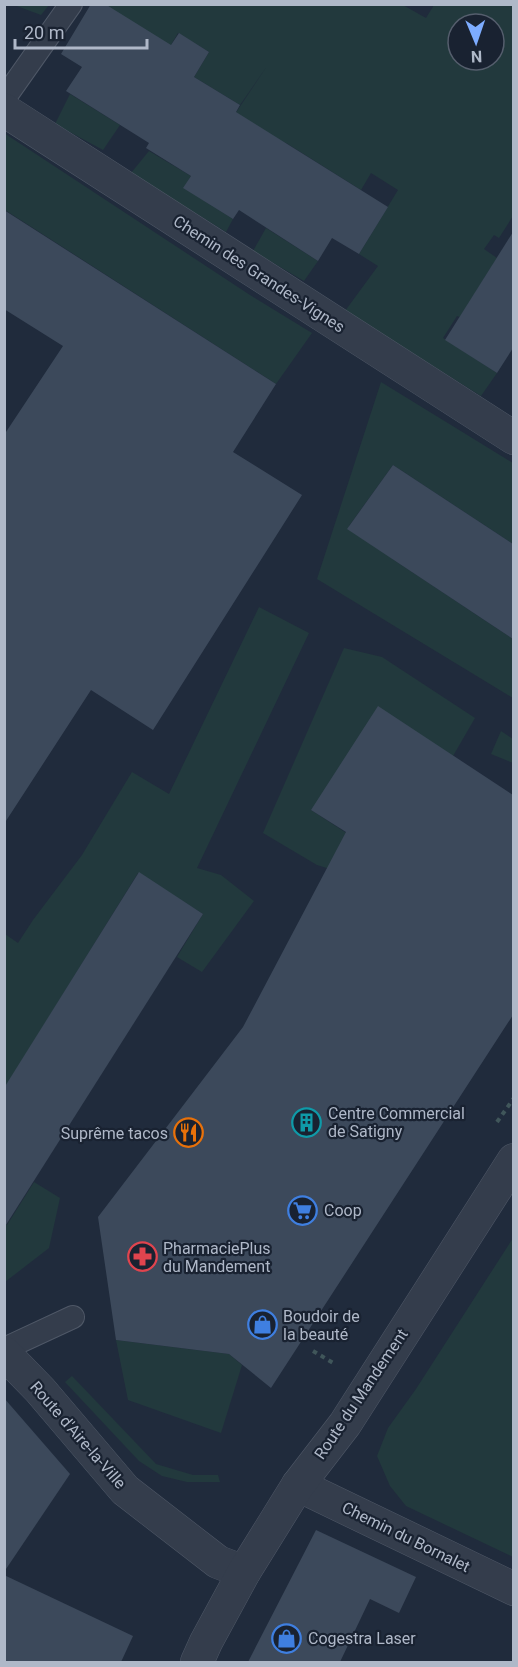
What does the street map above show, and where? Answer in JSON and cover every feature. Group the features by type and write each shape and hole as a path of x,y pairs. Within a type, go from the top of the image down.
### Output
{"street":[{"name":"Chemin des Grandes-Vignes","path":"4,110 513,438"},
{"name":"Route du Mandement","path":"196,1662 244,1572 298,1485 345,1424 513,1160"},
{"name":"Route d'Aire-la-Ville","path":"4,1351 125,1490 218,1562 244,1572"},
{"name":"Chemin du Bornalet","path":"298,1485 513,1589"}],"lane":[{"path":"4,99 71,4"},
{"path":"4,1351 73,1317"}],"path":[{"path":"314,1351 339,1366"}],"green space":[{"path":"49,4 41,15 14,5"},
{"path":"401,4 426,18 434,5 513,5 513,216 499,238 494,235 484,249 497,258 460,317 457,316 443,338 497,373 481,396 345,311 378,266 359,254 398,190 371,173 361,190 286,143 231,120 267,66 240,105 194,77 209,52 178,33 165,55 105,5"},
{"path":"70,94 120,125 103,150 55,124"},
{"path":"4,133 250,295 312,333 276,384 5,210"},
{"path":"149,151 191,176 184,188 233,219 226,232 131,173"},
{"path":"266,228 318,261 304,281 253,251"},
{"path":"381,382 513,463 513,544 393,465 349,526 394,560 513,639 513,698 317,579"},
{"path":"259,607 309,633 197,868 221,875 254,901 202,972 177,957 203,914 138,873 5,1088 5,934 18,943 82,855 132,772 169,794"},
{"path":"344,648 382,657 475,718 453,756 311,810 385,858 372,882 317,865 263,833"},
{"path":"501,731 513,739 513,763 491,754"},
{"path":"34,1182 60,1198 49,1248 5,1282 5,1224 7,1225"},
{"path":"513,1238 513,1557 406,1506 390,1486 377,1456 388,1428 416,1389"},
{"path":"116,1340 229,1354 242,1365 221,1433 128,1400"},
{"path":"72,1376 156,1464 193,1475 218,1475 220,1482 187,1482 162,1476 139,1461 65,1382"}],"building":[{"path":"91,4 105,4 171,45 179,33 209,52 194,77 240,105 236,112 388,207 359,254 332,238 318,261 239,210 233,219 183,188 191,176 146,148 149,143 66,91 82,67 61,54"},
{"path":"4,210 276,384 233,452 302,495 153,730 91,690 4,824 4,435 63,346 4,309"},
{"path":"513,232 513,348 497,373 445,340"},
{"path":"393,465 513,544 513,639 347,529"},
{"name":"Centre Commercial de Satigny","path":"378,706 513,795 513,1015 271,1388 229,1354 116,1340 98,1217 243,1027 346,832 311,810"},
{"path":"139,872 203,914 4,1228 4,1088"},
{"path":"4,1398 70,1474 4,1572"},
{"path":"316,1530 416,1577 399,1613 370,1599 340,1662 248,1662"},
{"path":"4,1575 133,1636 121,1662 4,1662"}],"place":[{"name":"Centre Commercial de Satigny","path":"307,1122"},
{"name":"Suprême tacos","path":"189,1133"},
{"name":"Coop","path":"303,1210"},
{"name":"PharmaciePlus du Mandement","path":"142,1257"},
{"name":"Boudoir de la beauté","path":"262,1325"},
{"name":"Cogestra Laser","path":"287,1638"}]}
